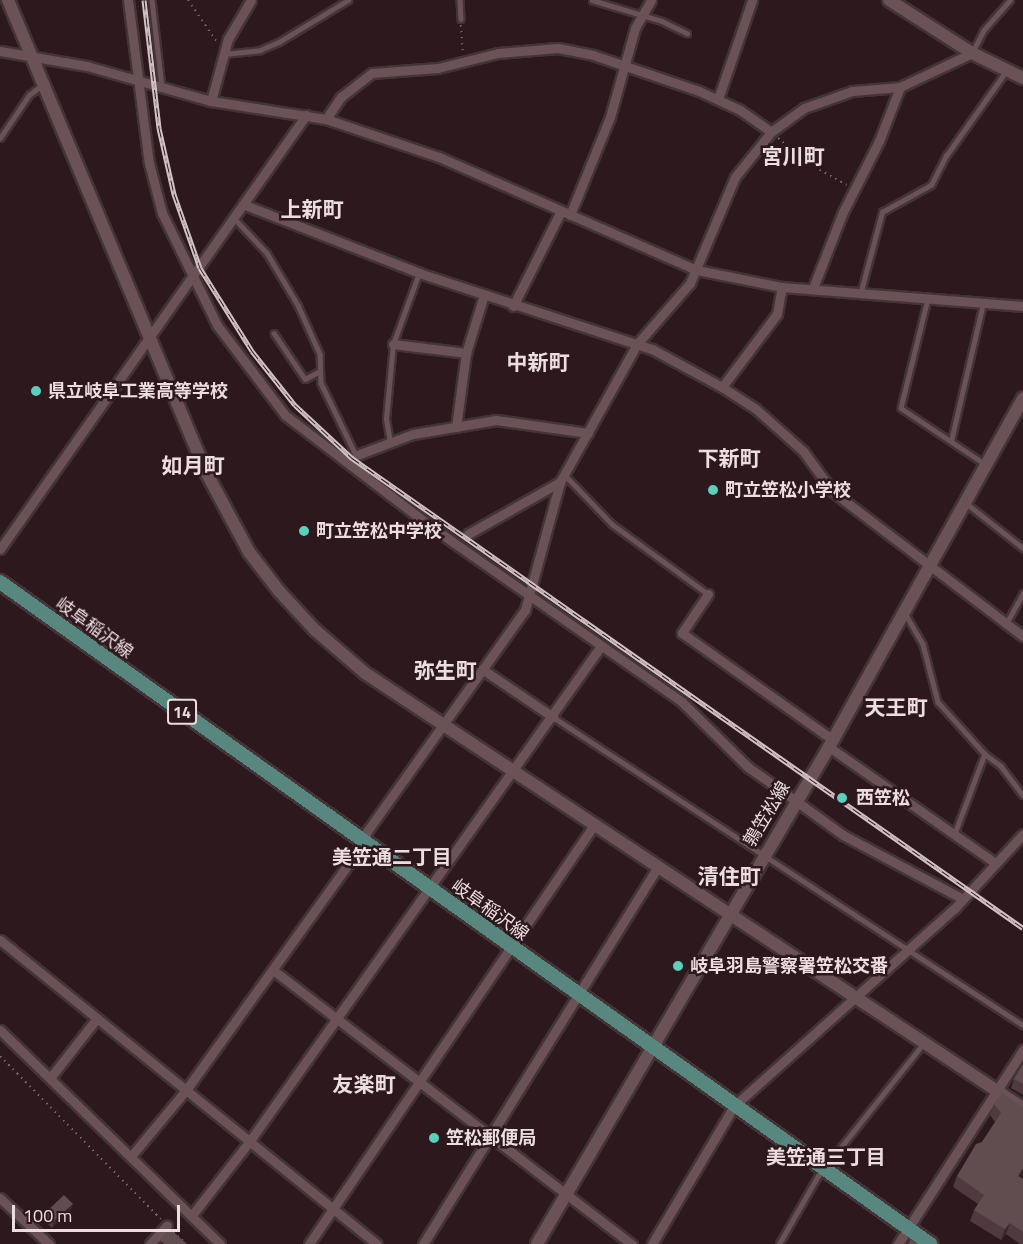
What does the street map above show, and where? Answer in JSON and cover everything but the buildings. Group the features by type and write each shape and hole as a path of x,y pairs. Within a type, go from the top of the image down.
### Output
{"main road":[{"name":"岐阜稲沢線","path":"0,582 930,1244"}],"street":[{"path":"8,0 33,58 41,86 221,505 261,568 315,630 365,673 443,726 855,995 1023,1108"},
{"path":"128,0 149,163 162,213 217,325 248,370 299,428 531,597 682,702 748,767 860,844 963,899"},
{"path":"211,101 224,51 251,0"},
{"path":"570,215 610,117 640,16 651,0"},
{"path":"718,99 752,0"},
{"path":"889,0 972,53 1023,78"},
{"path":"326,119 341,97 372,73 438,68 498,53 558,48 625,66 718,99 771,132"},
{"path":"0,51 33,58 58,60 139,79 211,101 326,119 439,157 697,270 782,287 928,296 1023,306"},
{"path":"132,1155 186,1090 273,970 531,597 562,478 637,344 697,270 730,186 771,132 788,118 832,96 900,87 972,53"},
{"path":"813,288 855,190 879,141 900,87"},
{"path":"0,549 193,279 306,115"},
{"path":"245,205 419,273 513,306 637,344 723,387 756,409 803,451 833,492 1023,636"},
{"path":"513,306 561,211"},
{"path":"723,387 777,314 782,287"},
{"path":"456,427 466,353 484,295"},
{"path":"393,344 466,353"},
{"name":"鶉笠松線","path":"537,1244 831,743 1023,399"},
{"path":"357,455 390,442 456,427 508,420 588,433"},
{"path":"468,534 562,478"},
{"path":"708,594 682,633 994,862"},
{"path":"192,1215 249,1142 338,1019 601,646"},
{"path":"482,669 553,717"},
{"path":"309,1244 594,825"},
{"path":"652,1244 734,1106 906,948 963,899 994,862 1023,834"},
{"path":"423,1244 658,867"},
{"path":"0,940 377,1244"},
{"path":"273,970 632,1244"},
{"path":"51,1078 97,1018"},
{"path":"0,1030 132,1155 220,1244"},
{"path":"898,1244 1023,1050"},
{"path":"0,1198 49,1244"},
{"path":"150,1244 167,1225"}],"lane":[{"path":"152,0 162,86"},
{"path":"224,51 260,50 279,42 348,0"},
{"path":"460,0 460,20"},
{"path":"592,0 687,33"},
{"path":"972,53 983,31 1010,0"},
{"path":"861,291 882,212 932,184 946,156 1007,70"},
{"path":"0,138 29,95 41,86"},
{"path":"235,219 267,253 298,305 320,354 320,371 341,429 357,455"},
{"path":"390,442 386,419 393,344 419,273"},
{"path":"928,296 901,408 986,465"},
{"path":"951,441 984,302"},
{"path":"274,333 305,379 320,371"},
{"path":"562,478 612,524 708,594"},
{"path":"965,502 1023,548"},
{"path":"1006,624 1023,593"},
{"path":"904,611 923,644 938,702 985,754 1001,766 1023,795"},
{"path":"553,717 1023,1025"},
{"path":"955,834 985,754"},
{"path":"779,1244 823,1169 924,1042"}],"path":[{"path":"188,0 224,51"},
{"path":"460,20 464,61"},
{"path":"771,132 809,164 855,190"},
{"path":"0,1056 187,1244"}],"railway":[{"path":"144,0 159,128 174,194 200,268 252,351 295,405 352,458 1023,928"}],"place":[{"name":"県立岐阜工業高等学校","path":"36,391"},
{"name":"町立笠松小学校","path":"713,490"},
{"name":"町立笠松中学校","path":"304,531"},
{"name":"西笠松","path":"842,798"},
{"name":"岐阜羽島警察署笠松交番","path":"678,966"},
{"name":"笠松郵便局","path":"434,1138"}],"district":[{"name":"宮川町","path":"793,156"},
{"name":"上新町","path":"312,209"},
{"name":"中新町","path":"538,362"},
{"name":"下新町","path":"729,458"},
{"name":"如月町","path":"193,465"},
{"name":"弥生町","path":"445,670"},
{"name":"天王町","path":"896,707"},
{"name":"美笠通二丁目","path":"392,856"},
{"name":"清住町","path":"729,876"},
{"name":"友楽町","path":"364,1084"},
{"name":"美笠通三丁目","path":"826,1156"}]}
